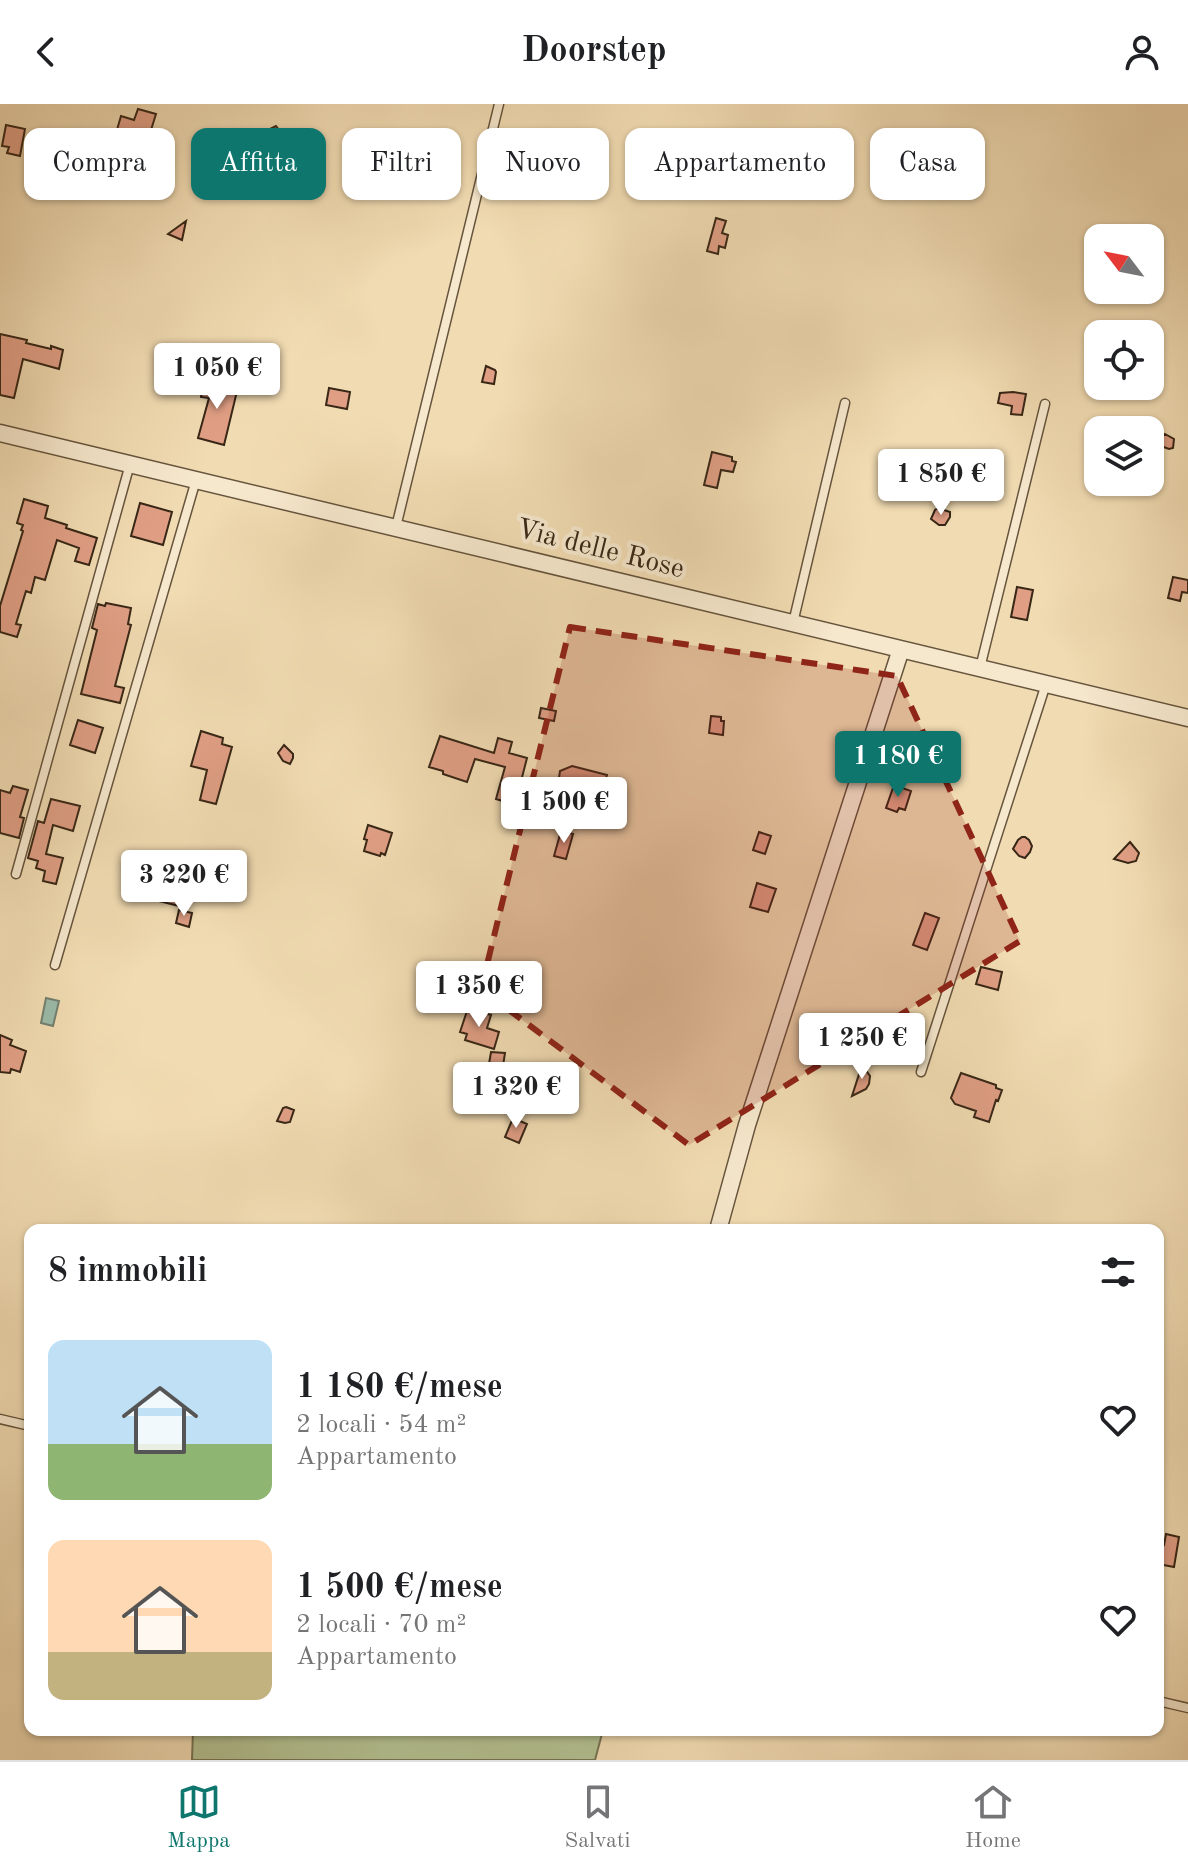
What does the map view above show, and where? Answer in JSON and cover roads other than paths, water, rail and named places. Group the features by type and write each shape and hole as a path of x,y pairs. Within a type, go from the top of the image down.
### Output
{"street":[{"name":"Via delle Rose","path":"0,433 1188,718"},
{"path":"720,1224 751,1110 901,649"}],"lane":[{"path":"395,528 499,104"},
{"path":"793,623 845,403"},
{"path":"980,668 1045,404"},
{"path":"16,874 130,464"},
{"path":"55,965 196,480"},
{"path":"921,1072 1046,684"},
{"path":"0,1419 24,1425"},
{"path":"1164,1702 1188,1708"}]}
